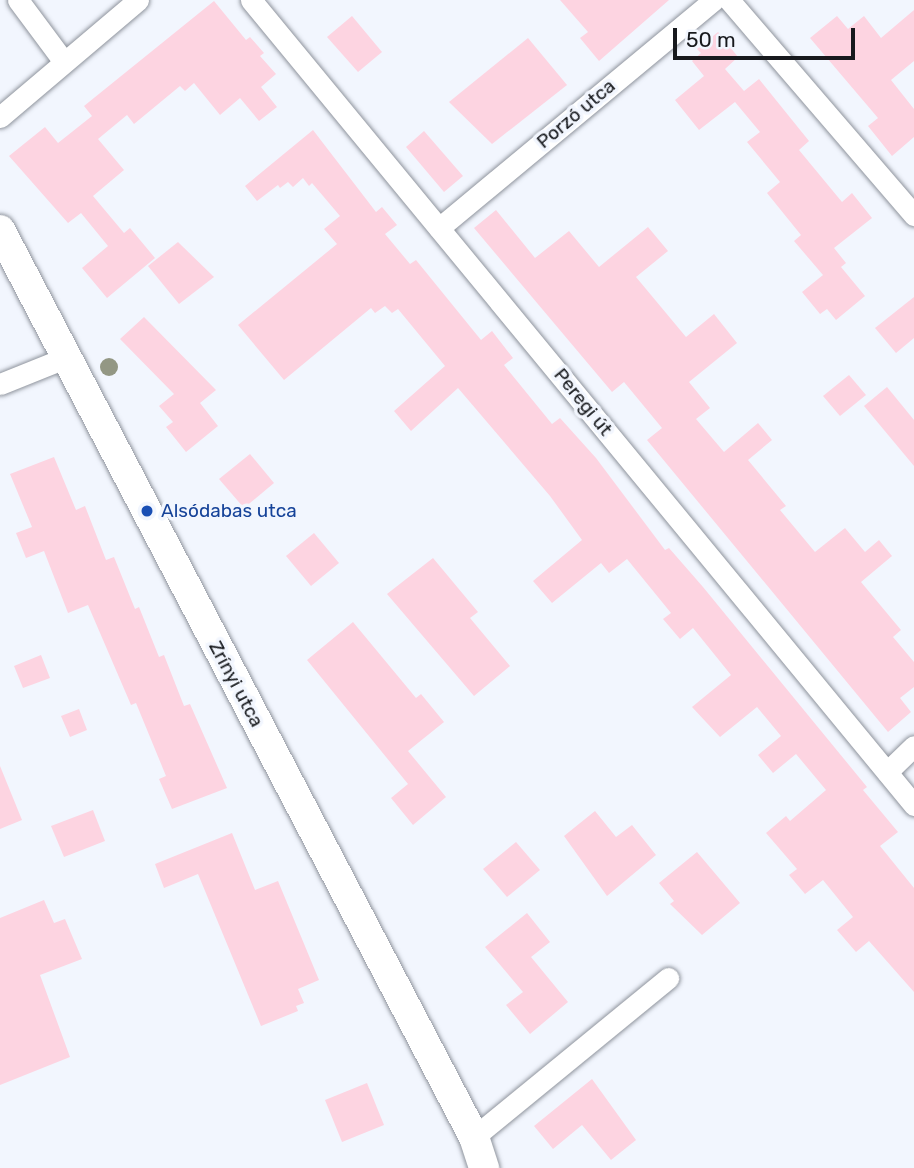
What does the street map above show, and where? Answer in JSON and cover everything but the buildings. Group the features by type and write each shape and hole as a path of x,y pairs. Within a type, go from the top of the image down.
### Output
{"main road":[{"name":"Zrínyi utca","path":"0,229 474,1137 484,1168"}],"street":[{"path":"18,0 64,62"},
{"path":"0,117 138,0"},
{"name":"Peregi út","path":"251,0 914,805"},
{"name":"Porzó utca","path":"439,228 714,0"},
{"path":"729,0 914,215"},
{"path":"0,384 65,358"},
{"path":"887,772 914,746"},
{"path":"474,1137 668,978"}],"place":[{"name":"Alsódabas utca","path":"147,511"}]}
